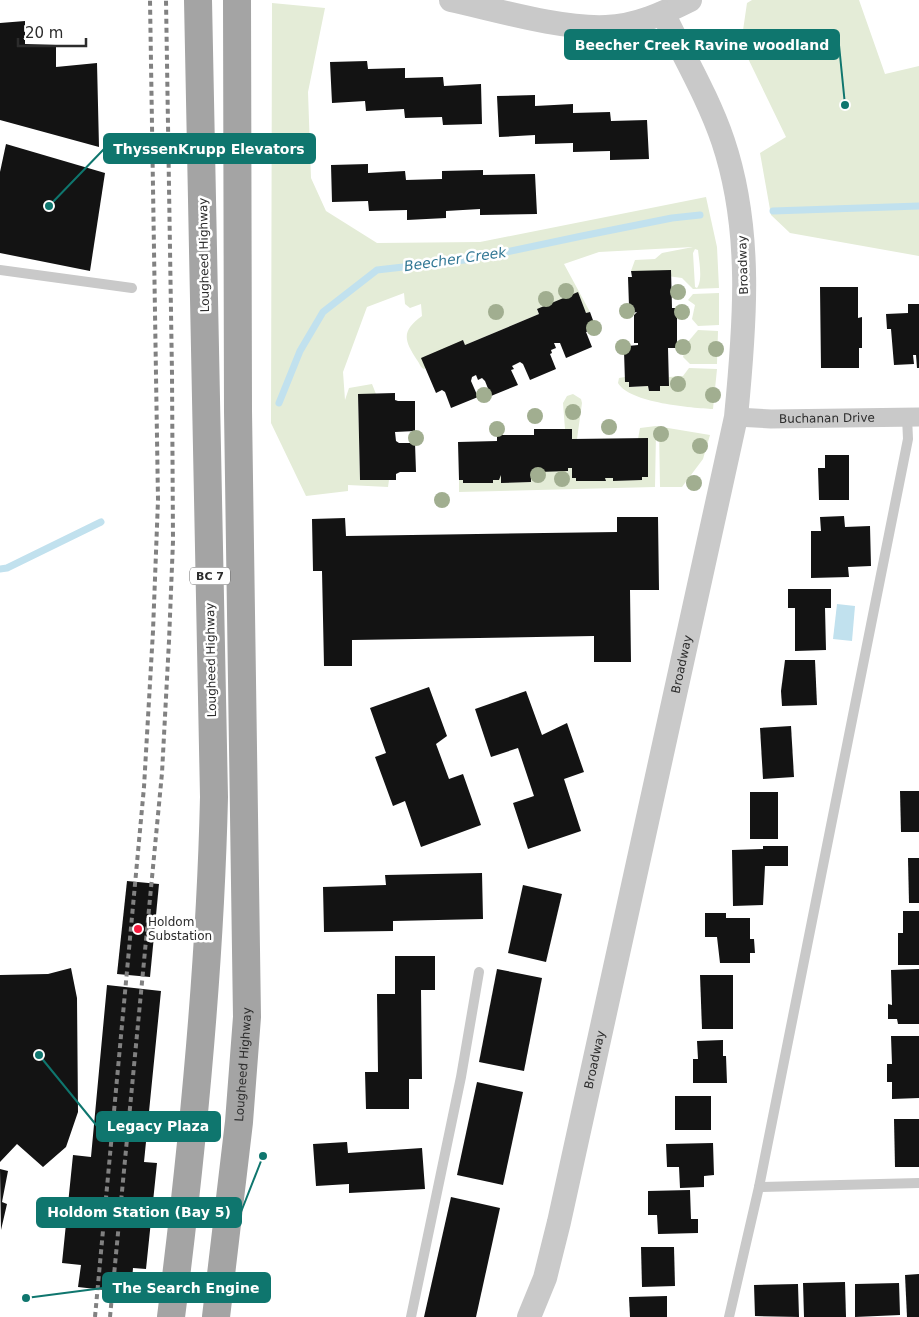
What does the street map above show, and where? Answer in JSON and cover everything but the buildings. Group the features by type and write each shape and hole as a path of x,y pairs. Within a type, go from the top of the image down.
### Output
{"main road":[{"name":"Lougheed Highway","path":"171,1317 192,1152 212,906 214,797 198,0"},
{"name":"Lougheed Highway","path":"216,1317 239,1122 247,1017 238,420 237,0"}],"street":[{"path":"451,0 586,27 608,28 663,14 690,0"},
{"name":"Broadway","path":"529,1317 545,1278 559,1222 736,417 744,299 739,208 729,160 720,133 663,14"},
{"name":"Buchanan Drive","path":"736,417 771,419 913,417"}],"lane":[{"path":"0,270 132,288"},
{"path":"729,1317 759,1187 913,417"},
{"path":"411,1317 462,1077 479,972"},
{"path":"759,1187 919,1183"}],"green space":[{"path":"752,0 859,0 885,74 919,66 919,256 790,233 771,215 760,153 786,137 741,44 747,3"},
{"path":"272,3 325,8 308,92 311,178 326,211 377,243 480,242 706,197 717,247 719,288 693,289 682,278 631,271 635,260 655,259 662,253 693,247 599,252 564,264 590,312 586,313 578,293 537,310 539,314 465,345 463,341 424,369 407,341 408,331 411,326 422,316 421,304 410,308 405,304 404,293 367,307 343,372 345,400 349,388 372,384 376,394 358,394 360,480 389,480 388,487 348,485 348,491 306,496 271,423","holes":["695,249 698,250 700,276 697,288 695,287 693,253"]},
{"path":"719,293 719,325 698,326 692,319 695,305 688,300 693,294"},
{"path":"698,330 718,331 717,364 690,364 683,357 687,343"},
{"path":"689,368 717,369 713,409 677,406 648,400 624,390 618,383 619,378 625,377 629,382 629,387 648,386 649,391 660,391 660,386 669,386 669,377 683,376"},
{"path":"573,394 581,399 582,403 577,439 572,439 572,429 565,429 563,403 567,396"},
{"path":"656,426 710,435 703,459 682,487 660,487 659,430 656,433 655,487 459,492 459,480 499,480 499,475 536,474 537,468 572,468 572,478 648,477 648,439 638,439 640,428"}],"water":[{"path":"837,604 855,606 852,641 833,639"}],"waterway":[{"name":"Beecher Creek","path":"773,211 919,206"},
{"name":"Beecher Creek","path":"279,403 300,351 323,312 377,270 473,259 672,218 700,215"},
{"name":"Beecher Creek","path":"0,569 7,568 101,522"}],"railway":[{"path":"95,1317 144,787 153,631 158,500 150,0"},
{"path":"110,1317 162,773 169,641 173,541 166,0"}],"place":[{"name":"Beecher Creek Ravine woodland","path":"845,105"},
{"name":"ThyssenKrupp Elevators","path":"49,206"},
{"name":"Holdom Substation","path":"138,929"},
{"name":"Legacy Plaza","path":"39,1055"},
{"name":"Holdom Station (Bay 5)","path":"263,1156"},
{"name":"The Search Engine","path":"26,1298"}]}
